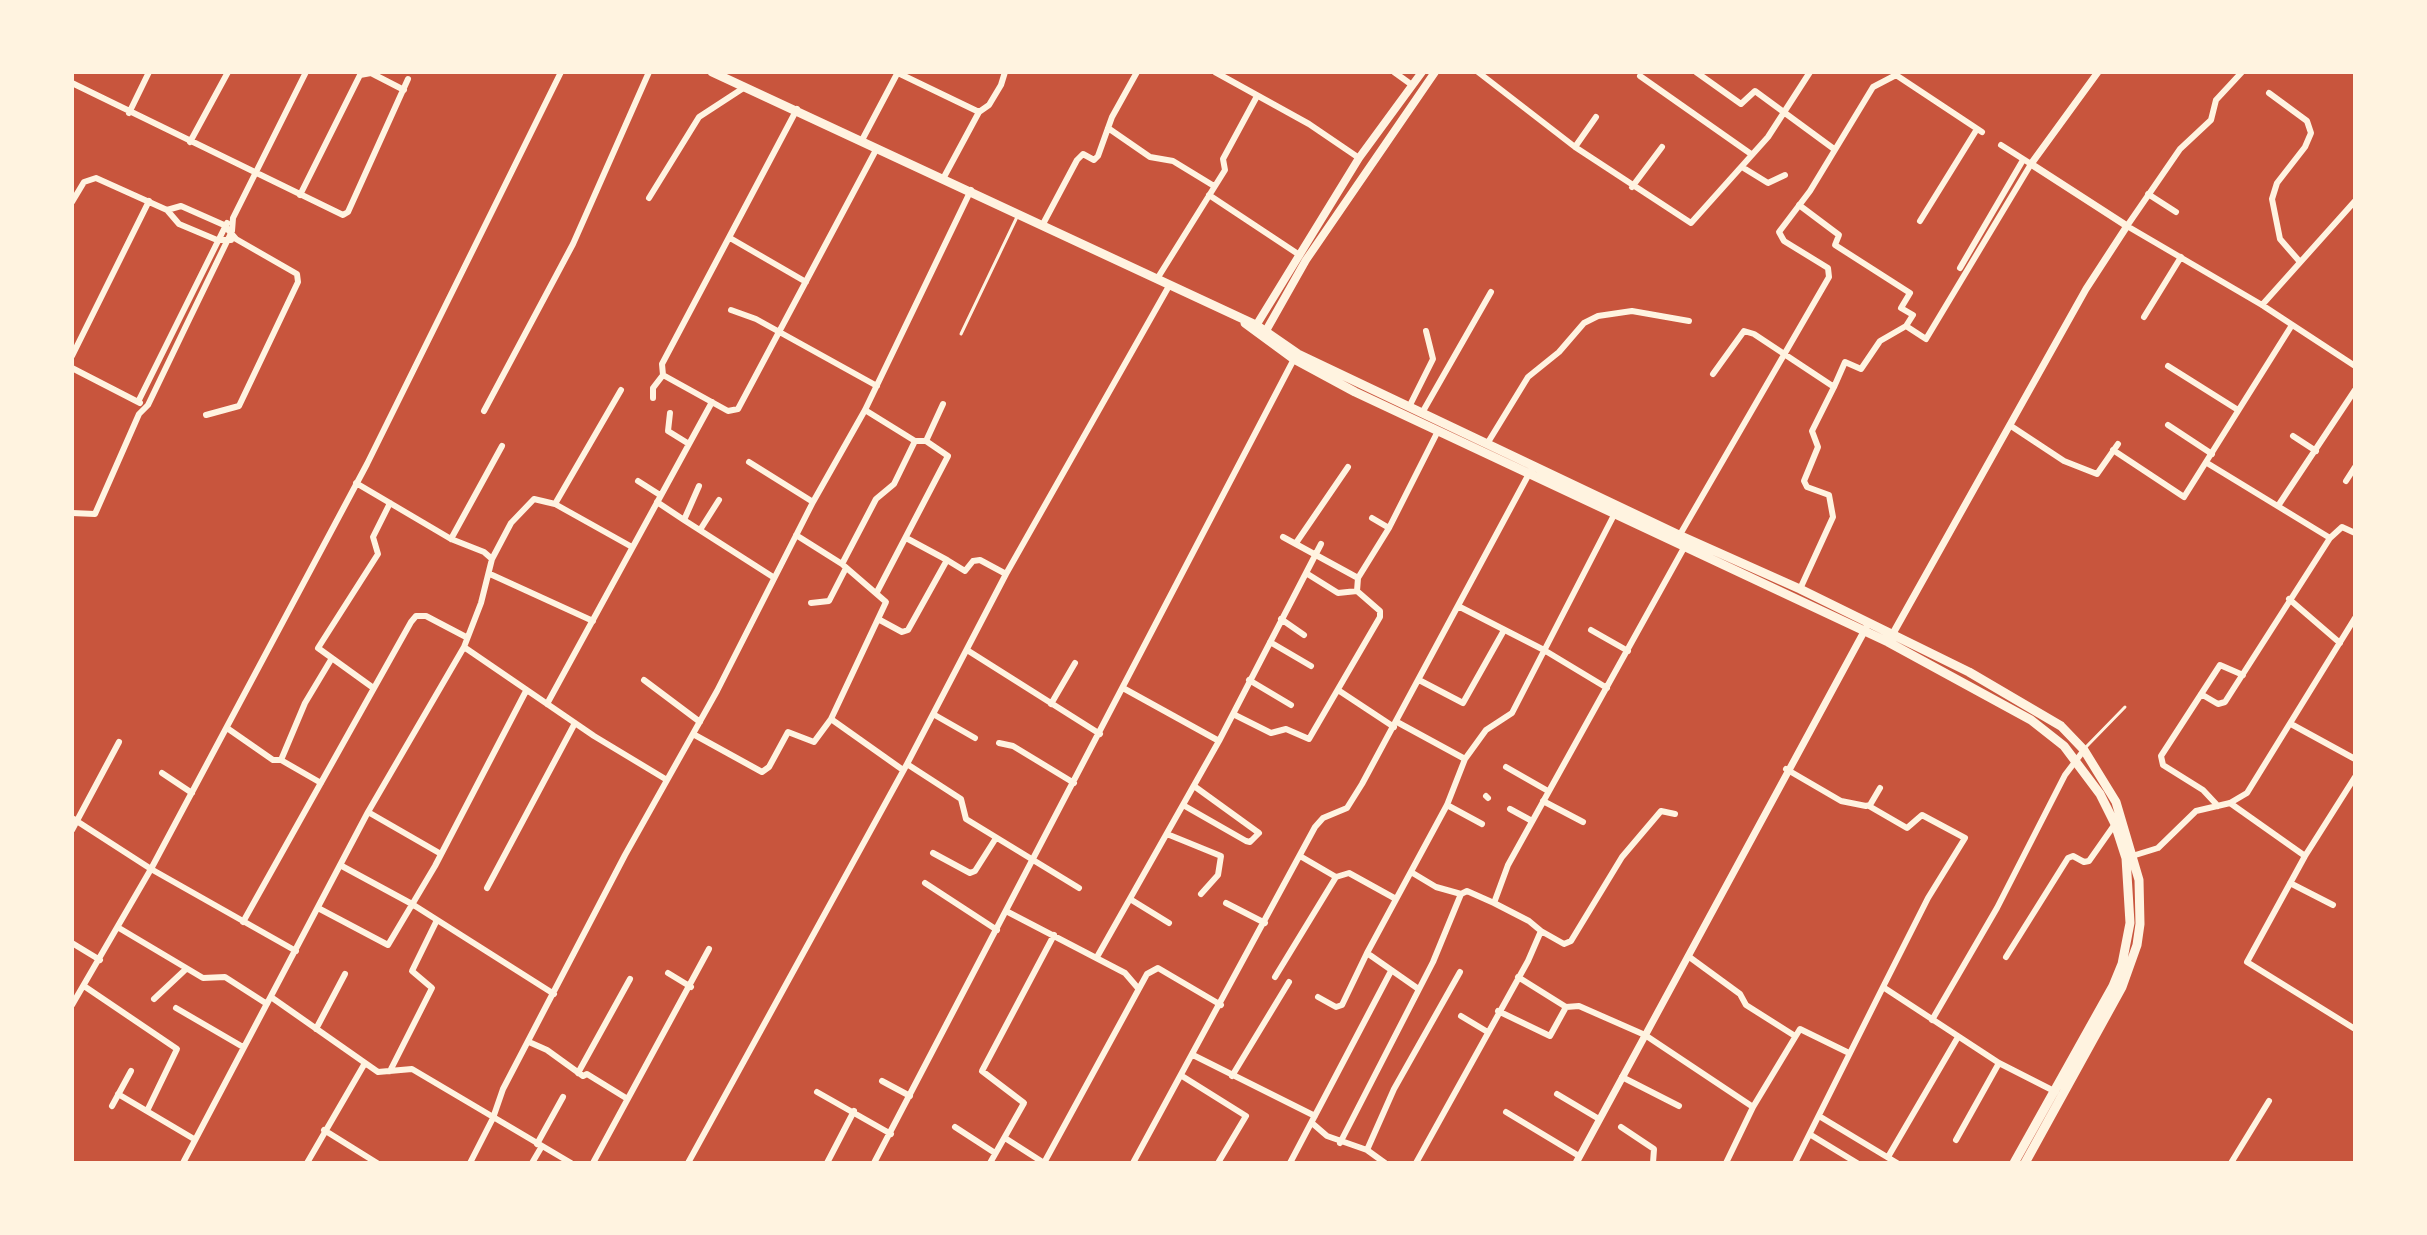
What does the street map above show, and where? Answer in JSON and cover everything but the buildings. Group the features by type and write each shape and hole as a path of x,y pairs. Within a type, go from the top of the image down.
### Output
{"main road":[{"path":"712,72 726,75 861,142 944,177 1157,279 1243,321 1298,354 1487,444 1530,471 1614,515 1682,542"},
{"path":"1254,327 1359,158 1422,72"},
{"path":"1264,334 1306,260 1435,72"},
{"path":"1264,334 1294,359 1438,431 1969,672 2048,716 2084,750 2116,802 2130,857 2127,946 2100,1019 2033,1139 2014,1163"},
{"path":"1787,589 1800,589 1818,604"},
{"path":"1890,638 2043,728 2075,761 2100,794 2130,857"},
{"path":"1963,683 1969,672"},
{"path":"2025,1163 2033,1139"}],"street":[{"path":"129,113 149,72"},
{"path":"190,142 228,72"},
{"path":"139,414 138,402 224,225 233,218 306,72"},
{"path":"72,1005 151,869 422,358 490,211 561,72"},
{"path":"484,411 573,244 649,72"},
{"path":"944,177 979,112 989,105 1005,72"},
{"path":"1043,224 1077,160 1083,154 1094,160 1098,156 1108,128 1137,72"},
{"path":"1215,72 1226,75 1256,98 1309,124 1359,158"},
{"path":"1394,72 1412,85"},
{"path":"1478,72 1575,147 1691,223 1742,167 1783,114 1810,72"},
{"path":"1696,72 1741,104 1752,92 1834,149"},
{"path":"1960,268 2027,162 2098,72"},
{"path":"1890,638 2086,289 2148,194 2191,137 2211,120 2216,100 2242,72"},
{"path":"300,195 360,75 371,73 404,90"},
{"path":"861,142 898,73 979,112"},
{"path":"1494,903 1508,865 1628,651 1781,353 1830,275 1824,264 1779,234 1873,87 1897,74 1979,131 1920,221"},
{"path":"1640,76 1751,154"},
{"path":"72,83 338,215 348,212 408,79"},
{"path":"649,198 699,117 745,87"},
{"path":"2269,93 2307,121 2311,133 2305,147 2277,183 2272,199 2280,239 2300,262"},
{"path":"1157,279 1226,168 1223,159 1256,98"},
{"path":"653,398 653,388 663,375 662,364 797,109"},
{"path":"1575,147 1596,117"},
{"path":"1108,128 1150,157 1173,161 1214,186"},
{"path":"2001,145 2127,226 2262,305 2355,366"},
{"path":"1632,187 1662,147"},
{"path":"663,375 728,411 738,409 877,148"},
{"path":"1906,326 1926,339 2027,162"},
{"path":"1742,167 1768,183 1785,175"},
{"path":"72,202 84,182 96,178 167,210 179,224 227,241"},
{"path":"470,1163 493,1118 503,1089 700,722 773,577 865,410 917,295 971,190"},
{"path":"2148,194 2176,212"},
{"path":"1209,195 1298,254"},
{"path":"72,356 149,201"},
{"path":"2262,305 2355,201"},
{"path":"1799,205 1839,235 1834,245 1910,293 1901,308 1913,315 1906,326 1880,341 1861,369 1844,363 1812,431 1818,447 1804,481 1807,487 1829,495 1833,517 1800,589"},
{"path":"167,210 181,206 224,225 234,235 292,269 298,282 239,406 206,415"},
{"path":"233,218 234,235"},
{"path":"72,513 95,514 139,414 148,405 227,241 234,235"},
{"path":"730,238 806,282"},
{"path":"2144,317 2181,257"},
{"path":"688,1163 905,767 1006,574 1169,286"},
{"path":"1422,413 1491,292"},
{"path":"731,310 780,332 877,386"},
{"path":"1487,444 1528,377 1559,352 1584,323 1598,316 1632,311 1689,321"},
{"path":"2011,426 2064,461 2097,474 2116,447 2183,498 2292,325"},
{"path":"1409,407 1433,359 1426,331"},
{"path":"1713,374 1744,331 1834,387"},
{"path":"874,1163 1294,359"},
{"path":"2168,366 2238,410"},
{"path":"72,368 148,405"},
{"path":"555,504 621,390"},
{"path":"2278,506 2355,390"},
{"path":"547,704 712,402"},
{"path":"926,441 943,404"},
{"path":"865,410 915,441 926,441 945,452 947,462 877,592"},
{"path":"670,413 672,422 668,430 689,444"},
{"path":"2168,425 2212,454"},
{"path":"1357,591 1358,578 1389,528 1438,431"},
{"path":"2293,436 2316,451"},
{"path":"811,603 829,601 876,499 894,484 915,441"},
{"path":"451,539 502,446"},
{"path":"749,462 813,502"},
{"path":"2207,463 2330,538"},
{"path":"1296,543 1348,467"},
{"path":"2346,481 2355,467"},
{"path":"1133,1163 1300,856 1323,818 1347,808 1396,724 1530,471"},
{"path":"638,481 684,520 773,577"},
{"path":"356,483 451,539 484,552 492,559"},
{"path":"684,520 699,486"},
{"path":"186,1162 194,1139 368,812 464,647 490,574 492,559 511,523 534,499 555,504 632,547"},
{"path":"700,530 719,500"},
{"path":"372,687 319,650 319,645 378,554 373,537 390,503"},
{"path":"1318,997 1336,1007 1342,1005 1447,805 1465,759 1486,730 1512,713 1614,515"},
{"path":"1372,518 1389,528"},
{"path":"2201,694 2223,704 2330,538 2342,527 2355,533"},
{"path":"693,734 762,772 769,767 788,732 814,742 831,719 886,602 844,566 796,535"},
{"path":"1283,537 1358,578"},
{"path":"908,539 965,571 973,561 980,560 1006,574"},
{"path":"1097,957 1221,737 1321,544"},
{"path":"878,619 902,632 908,630 947,560"},
{"path":"1233,714 1271,733 1286,729 1306,740 1380,617 1380,611 1357,591 1338,593 1306,573"},
{"path":"490,574 593,621"},
{"path":"2289,599 2340,643"},
{"path":"1458,606 1503,632 1544,650 1607,688"},
{"path":"243,922 372,687 416,616 426,616 466,637"},
{"path":"2130,857 2165,843 2194,812 2230,803 2248,793 2355,618"},
{"path":"1281,619 1304,635"},
{"path":"1506,1112 1578,1161 1786,769 1866,627"},
{"path":"1591,630 1628,651"},
{"path":"1419,680 1463,703 1503,632"},
{"path":"1270,642 1311,666"},
{"path":"464,647 526,691 667,780"},
{"path":"967,650 1100,734"},
{"path":"281,760 305,703 332,658"},
{"path":"1051,704 1075,663"},
{"path":"2218,806 2203,790 2161,762 2161,756 2220,665 2243,675"},
{"path":"644,680 700,722"},
{"path":"1249,680 1291,705"},
{"path":"1123,688 1221,737"},
{"path":"1338,690 1465,759"},
{"path":"318,908 388,945 441,854 526,691"},
{"path":"933,714 975,738"},
{"path":"831,719 961,799 964,817 1079,888"},
{"path":"487,888 575,723"},
{"path":"2291,724 2355,759"},
{"path":"227,728 269,758 281,760 321,783"},
{"path":"72,830 74,819 119,742"},
{"path":"999,743 1013,746 1074,783"},
{"path":"1932,1020 2075,761 2084,750"},
{"path":"1506,767 1548,791"},
{"path":"1786,769 1841,801 1869,806 1907,828 1922,815 1965,838 1928,898 1795,1163"},
{"path":"162,773 192,793"},
{"path":"2355,777 2305,856 2247,962 2355,1029"},
{"path":"1183,805 1247,842 1259,833 1194,786"},
{"path":"1869,806 1880,788"},
{"path":"1543,801 1583,822"},
{"path":"2230,803 2305,856"},
{"path":"1447,805 1482,824"},
{"path":"1510,809 1532,821"},
{"path":"1340,1143 1433,962 1461,894 1467,891 1494,903 1564,944 1571,941 1622,857 1661,811 1675,814"},
{"path":"368,812 441,854"},
{"path":"1231,833 1242,818"},
{"path":"74,819 151,869 296,951"},
{"path":"2006,957 2068,858 2089,861 2115,824"},
{"path":"1167,834 1221,856 1218,875 1201,894"},
{"path":"933,853 970,873 980,868 996,838"},
{"path":"1300,856 1336,877"},
{"path":"340,865 412,904 554,994"},
{"path":"1411,872 1436,887 1461,894"},
{"path":"1275,977 1336,877 1349,873 1396,899"},
{"path":"925,883 997,930"},
{"path":"2290,883 2333,905"},
{"path":"1130,899 1169,923"},
{"path":"1226,903 1265,923"},
{"path":"1006,911 1130,976 1137,987"},
{"path":"390,1071 432,988 412,971 437,920"},
{"path":"119,928 203,978 225,977 269,1001 378,1072 412,1069 571,1163"},
{"path":"1416,1163 1541,931"},
{"path":"990,1163 1024,1103 982,1071 1054,935"},
{"path":"72,943 100,960"},
{"path":"593,1163 709,949"},
{"path":"1367,953 1417,988"},
{"path":"1688,956 1740,994 1746,1005 1795,1036"},
{"path":"1005,1138 1044,1163 1137,987 1147,974 1158,968 1221,1005"},
{"path":"154,999 186,969"},
{"path":"1290,1163 1391,971"},
{"path":"1367,1150 1394,1089 1460,972"},
{"path":"668,973 691,987"},
{"path":"316,1029 345,974"},
{"path":"1518,977 1566,1007 1579,1006 1645,1035 1753,1107"},
{"path":"578,1073 630,979"},
{"path":"1232,1076 1289,982"},
{"path":"84,986 177,1049 147,1111"},
{"path":"1883,987 1999,1063 2059,1093"},
{"path":"1498,1011 1550,1036 1566,1007"},
{"path":"176,1008 243,1047"},
{"path":"1461,1016 1486,1031"},
{"path":"1726,1163 1753,1107 1795,1036 1803,1029 1849,1053"},
{"path":"1888,1157 1958,1037"},
{"path":"529,1042 547,1050 583,1076 587,1074 626,1098"},
{"path":"1193,1055 1314,1119 1340,1143 1367,1150 1385,1163"},
{"path":"307,1163 365,1063"},
{"path":"1956,1140 1999,1063"},
{"path":"112,1106 131,1071"},
{"path":"1182,1076 1246,1116 1218,1163"},
{"path":"1622,1077 1679,1106"},
{"path":"882,1081 910,1096"},
{"path":"817,1092 891,1134"},
{"path":"118,1094 194,1139"},
{"path":"1557,1094 1599,1119"},
{"path":"532,1163 563,1097"},
{"path":"2231,1163 2269,1101"},
{"path":"827,1163 854,1111"},
{"path":"1819,1116 1897,1163"},
{"path":"955,1127 995,1153"},
{"path":"1621,1127 1654,1149 1653,1163"},
{"path":"324,1130 377,1163"},
{"path":"1811,1135 1857,1163"}],"lane":[{"path":"961,334 1019,214"},
{"path":"2084,750 2093,736 2125,707"}]}
